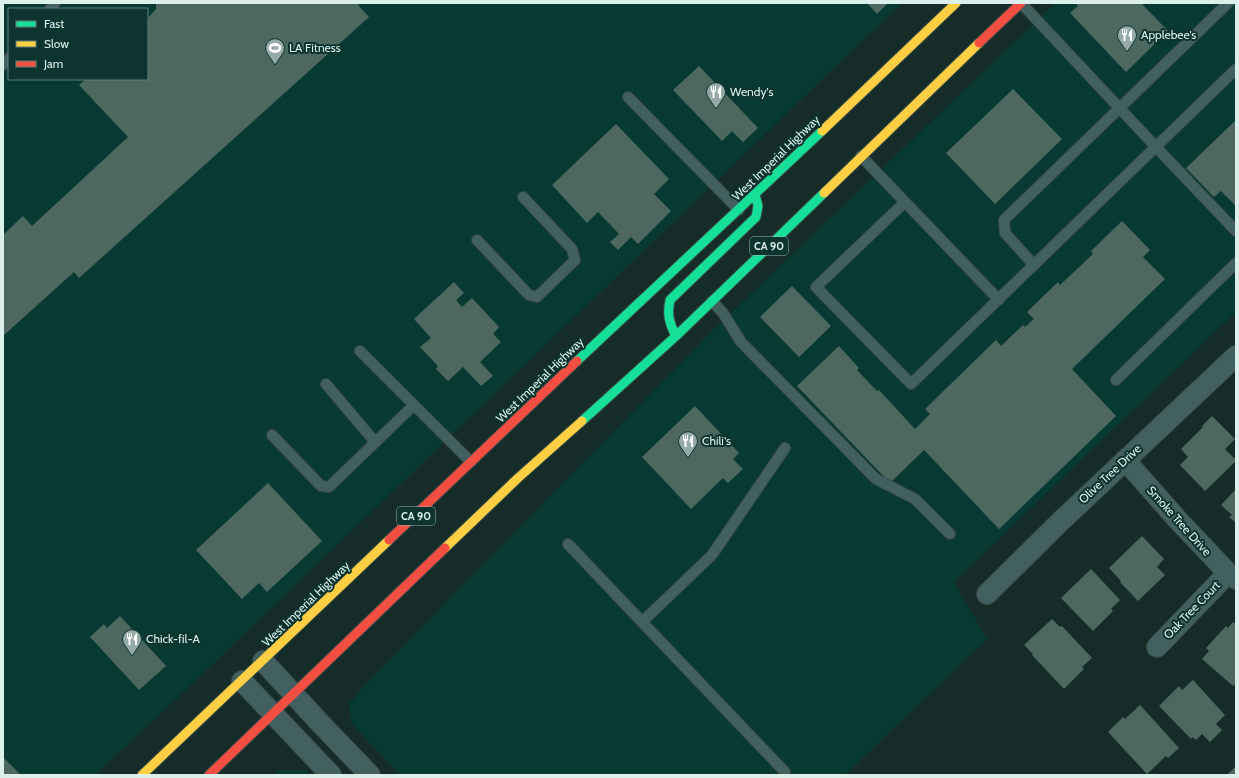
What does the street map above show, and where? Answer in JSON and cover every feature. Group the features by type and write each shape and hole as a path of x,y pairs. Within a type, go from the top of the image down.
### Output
{"main road":[{"name":"West Imperial Highway","path":"142,775 242,682 471,462 956,3"},
{"name":"CA 90","path":"209,775 518,478 676,336 1021,3"},
{"path":"676,336 668,322 667,312 670,300 756,217 759,211 759,204 755,194"}],"street":[{"name":"Olive Tree Drive","path":"987,594 1062,520 1236,356"},
{"name":"Smoke Tree Drive","path":"1125,460 1177,520 1232,576"},
{"name":"Oak Tree Court","path":"1157,647 1232,576"},
{"path":"263,661 370,775"},
{"path":"242,682 331,775"}],"lane":[{"path":"1021,3 1236,231"},
{"path":"1034,266 1005,233 1004,220 1228,3"},
{"path":"906,202 816,287 910,384 999,300 1236,69"},
{"path":"628,97 739,210"},
{"path":"862,156 999,300"},
{"path":"477,240 530,295 537,297 575,260 572,249 523,197"},
{"path":"1116,380 1236,264"},
{"path":"712,301 723,313 741,342 876,479 915,499 950,534"},
{"path":"360,351 471,462"},
{"path":"326,384 375,442"},
{"path":"272,435 321,486 329,486 414,405"},
{"path":"642,622 712,555 785,448"},
{"path":"568,544 785,772"}],"shaded area":[{"path":"3,3 902,3 188,688 95,775 3,775"},
{"path":"1055,3 1236,3 1236,312 954,582 987,639 846,774 847,775 400,775 351,723 349,704 360,690 713,330"},
{"path":"279,770 305,770 310,775 274,775"}],"building":[{"path":"156,3 360,3 358,5 369,17 79,278 74,272 3,336 3,235 23,216 32,226 128,137 79,85 85,80 148,80 148,18 156,9"},
{"path":"867,3 888,3 877,14"},
{"name":"Applebee's","path":"1076,3 1141,3 1168,31 1126,72 1070,13 1078,6"},
{"name":"Wendy's","path":"699,66 758,128 743,142 732,131 722,141 673,90"},
{"path":"1013,89 1062,139 995,204 946,153"},
{"path":"1236,120 1236,206 1221,191 1214,197 1186,168"},
{"path":"616,124 669,179 654,194 671,211 638,244 631,237 618,250 610,242 619,234 598,212 587,223 552,185"},
{"path":"1122,221 1150,250 1143,257 1165,279 1072,369 1116,416 999,529 924,450 890,483 797,386 839,346 859,368 857,370 877,391 879,390 915,429 930,414 925,409 996,340 1001,346 1023,325 1025,327 1034,319 1027,312 1058,282 1060,285 1093,254 1091,251"},
{"path":"454,282 464,293 456,300 462,307 472,298 499,327 493,334 501,342 480,362 493,376 481,386 463,367 448,381 436,369 438,366 420,347 431,338 414,319"},
{"path":"792,286 831,326 799,357 760,317"},
{"name":"Chili's","path":"695,406 739,453 733,459 743,469 728,483 723,478 691,509 642,457"},
{"path":"1212,416 1235,439 1225,449 1236,461 1205,491 1180,465 1188,457 1181,449"},
{"path":"268,483 322,541 267,592 259,583 242,599 196,550"},
{"path":"1236,489 1236,523 1229,517 1232,515 1221,505"},
{"path":"1142,536 1164,559 1157,567 1165,575 1138,601 1109,568"},
{"path":"1091,569 1120,600 1111,609 1113,611 1093,631 1061,598"},
{"name":"Chick-fil-A","path":"120,616 166,666 139,690 90,637 104,624 107,628"},
{"path":"1052,619 1060,627 1062,626 1092,658 1082,667 1084,669 1064,689 1024,645"},
{"path":"1233,622 1236,624 1236,683 1233,686 1202,659 1209,651 1206,648 1226,626 1228,628"},
{"path":"1193,680 1225,715 1216,724 1222,730 1210,742 1202,734 1196,740 1193,737 1191,739 1159,706 1179,686 1182,690"},
{"path":"1140,705 1179,748 1168,758 1166,756 1147,774 1108,732 1123,717 1125,719"},
{"path":"3,757 21,775 3,775"},
{"path":"1236,766 1236,775 1227,775"}],"traffic: fast":[{"path":"577,361 822,131"},
{"path":"582,421 676,336 824,193"},
{"path":"676,336 669,318 670,300 756,217 758,206 755,194"}],"traffic: slow":[{"path":"822,131 956,3"},
{"path":"824,193 979,43"},
{"path":"445,548 518,478 582,421"},
{"path":"142,775 389,540"}],"traffic: jam":[{"path":"979,43 1021,3"},
{"path":"389,540 577,361"},
{"path":"209,775 445,548"}],"place":[{"name":"Applebee's","path":"1127,52"},
{"name":"LA Fitness","path":"275,65"},
{"name":"Wendy's","path":"716,109"},
{"name":"Chili's","path":"688,458"},
{"name":"Chick-fil-A","path":"132,656"}]}
